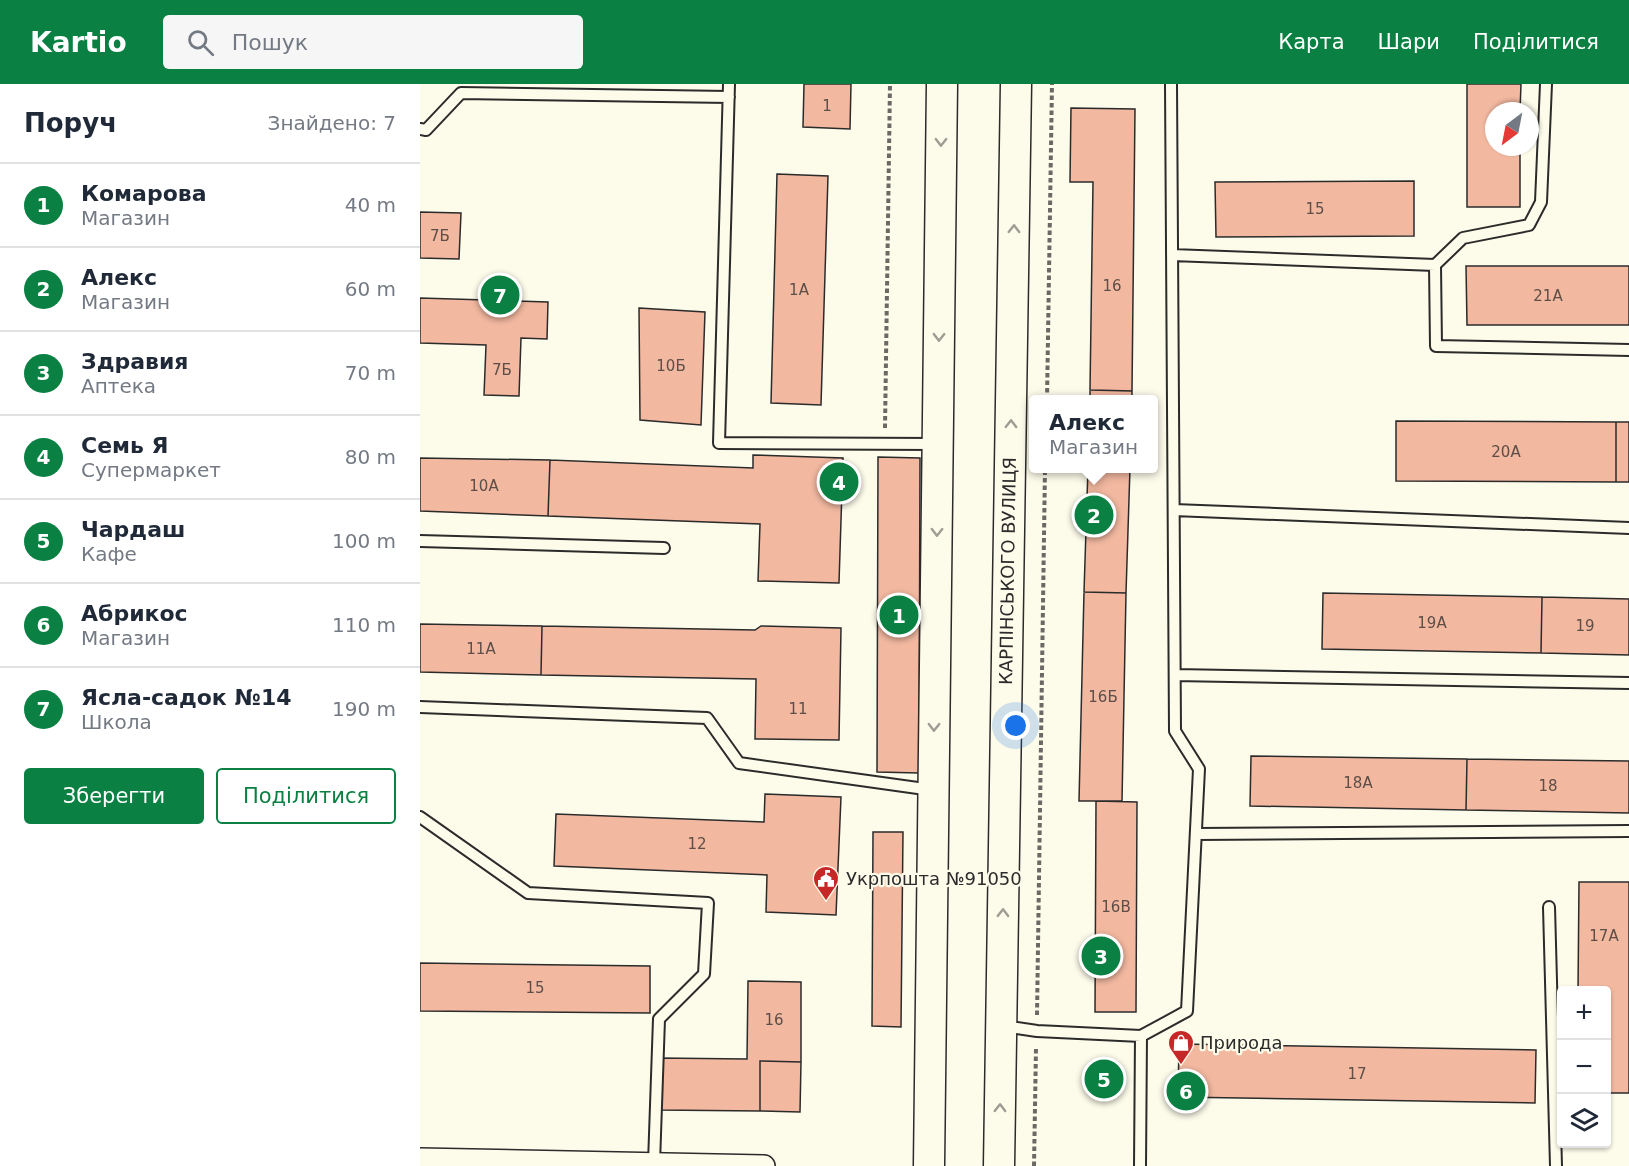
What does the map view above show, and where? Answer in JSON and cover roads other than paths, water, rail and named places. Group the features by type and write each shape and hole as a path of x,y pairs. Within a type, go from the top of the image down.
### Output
{"street":[{"path":"929,1166 942,84"},
{"name":"КАРПІНСЬКОГО ВУЛИЦЯ","path":"999,1166 1016,84"},
{"path":"420,1159 764,1166"}],"lane":[{"path":"729,84 719,443 938,444"},
{"path":"1001,1026 1036,1031 1141,1036 1187,1011 1199,769 1175,731 1171,84"},
{"path":"1546,84 1541,202 1529,225 1463,238 1436,265 1436,345 1629,350"},
{"path":"420,129 426,130 461,93 729,97"},
{"path":"1172,255 1436,265"},
{"path":"1174,510 1629,528"},
{"path":"420,541 664,548"},
{"path":"1175,675 1629,683"},
{"path":"420,706 707,718 739,763 934,790"},
{"path":"420,817 528,893 708,903 704,974 659,1019 654,1163"},
{"path":"1196,834 1629,831"},
{"path":"1549,907 1556,1166"},
{"path":"1140,1166 1141,1036"}],"place":[{"name":"Ясла-садок №14","path":"500,295"},
{"name":"Семь Я","path":"839,482"},
{"name":"Алекс","path":"1094,515"},
{"name":"Комарова","path":"899,615"},
{"name":"Укрпошта №91050","path":"826,902"},
{"name":"Здравия","path":"1101,956"},
{"name":"Природа","path":"1181,1066"},
{"name":"Чардаш","path":"1104,1079"},
{"name":"Абрикос","path":"1186,1091"}]}
